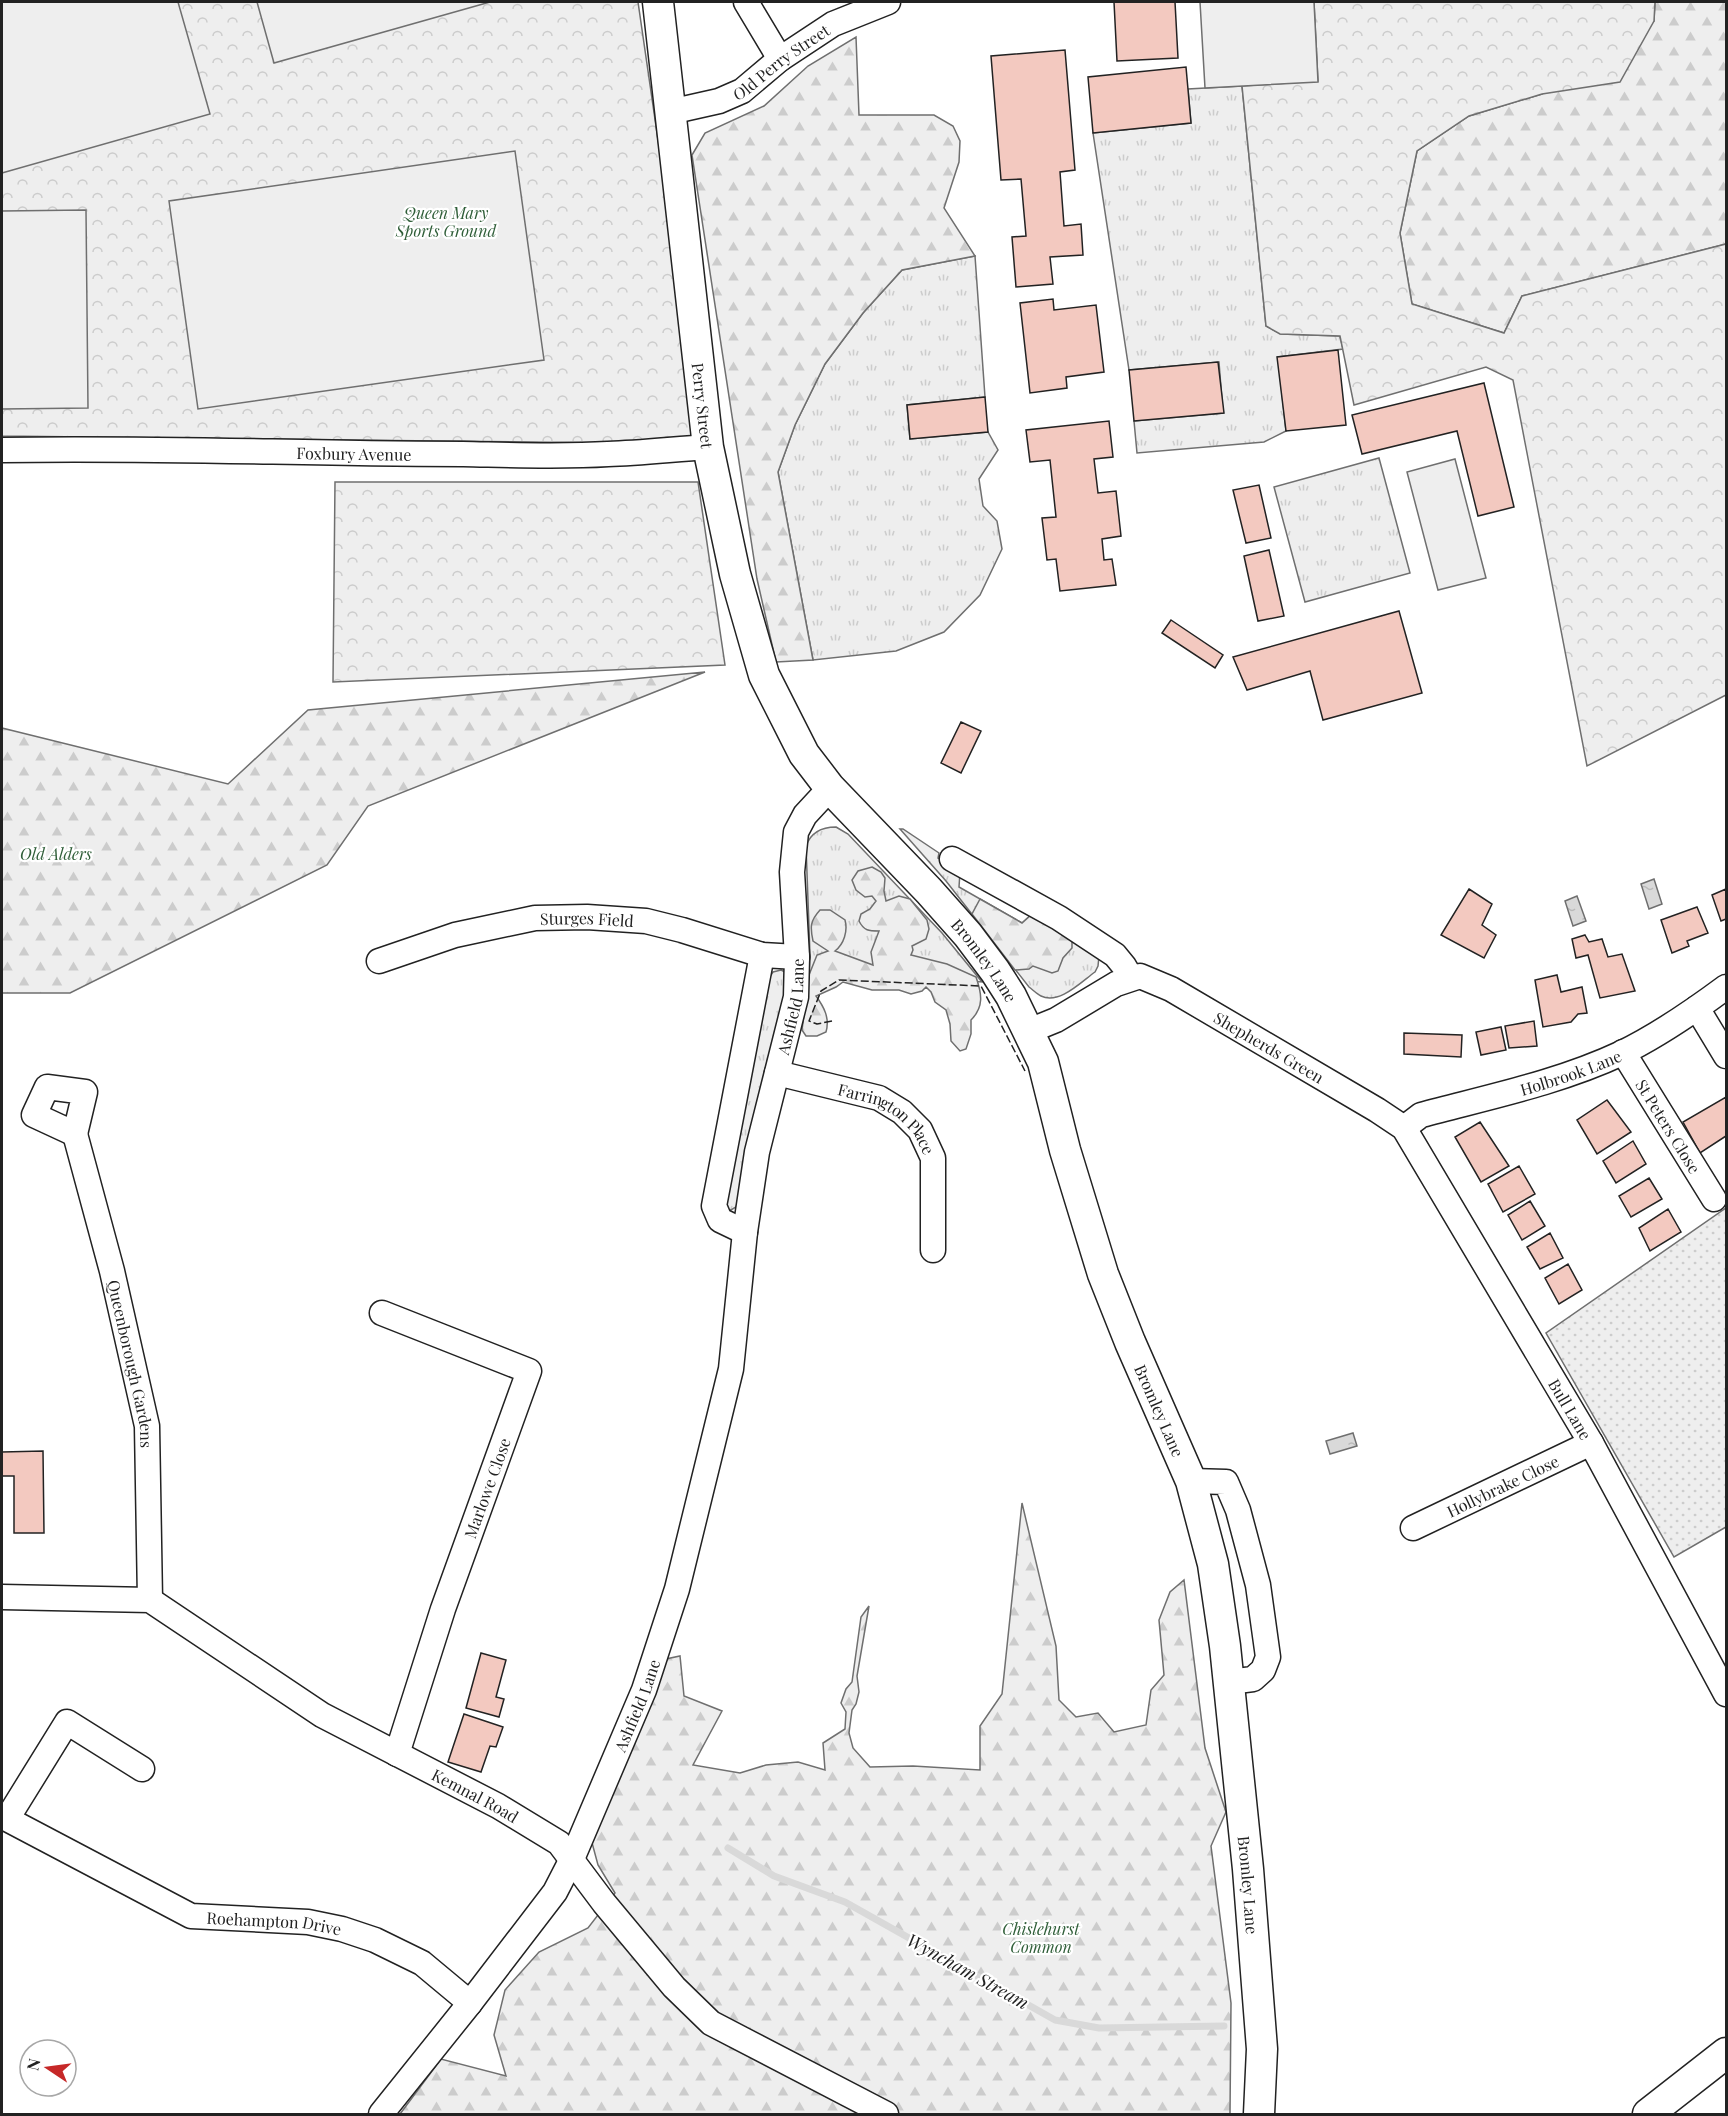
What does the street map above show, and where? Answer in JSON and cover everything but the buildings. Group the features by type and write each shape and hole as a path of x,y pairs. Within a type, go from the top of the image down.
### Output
{"main road":[{"name":"Perry Street","path":"658,2 708,447 735,574 764,675 804,754 830,788"},
{"name":"Bromley Lane","path":"830,788 929,891 975,944 1011,996 1029,1031 1053,1094 1065,1150 1103,1274 1191,1481 1214,1564 1229,1682 1248,1869 1262,2049 1258,2115"},
{"path":"1648,2115 1726,2053"}],"street":[{"path":"746,2 780,59"},
{"name":"Old Perry Street","path":"670,112 719,101 742,91 780,59 833,24 888,2"},
{"name":"Foxbury Avenue","path":"2,450 78,448 315,454 565,455 708,447"},
{"name":"Ashfield Lane","path":"381,2115 555,1892 572,1859 644,1690 677,1589 731,1369 745,1232 757,1152 796,997 797,957 792,872 794,842 800,823 830,788"},
{"path":"952,859 1059,918 1114,955 1131,978 1056,1020 1029,1031"},
{"name":"Sturges Field","path":"379,961 455,934 536,918 587,917 646,921 762,955 797,957"},
{"name":"Ashfield Lane","path":"745,1232 720,1220 714,1206 762,955"},
{"name":"Shepherds Green","path":"1131,978 1140,976 1171,989 1404,1128"},
{"name":"Holbrook Lane","path":"1404,1128 1421,1115 1558,1078 1623,1052 1697,1008 1726,987"},
{"path":"1697,1008 1726,1056"},
{"name":"St Peters Close","path":"1623,1052 1714,1199"},
{"name":"Farrington Place","path":"777,1072 879,1098 902,1112 920,1130 933,1158 933,1250"},
{"name":"Bull Lane","path":"1404,1128 1592,1443 1726,1695"},
{"name":"Queenborough Gardens","path":"75,1134 112,1271 147,1426 150,1600"},
{"name":"Marlowe Close","path":"382,1313 529,1371 443,1608 397,1754"},
{"name":"Hollybrake Close","path":"1413,1528 1592,1443"},
{"path":"1191,1481 1226,1482 1238,1510 1258,1586 1268,1657 1263,1670 1253,1678 1229,1682"},
{"path":"2,1597 150,1600"},
{"name":"Kemnal Road","path":"150,1600 322,1715 506,1811 559,1843 604,1903 674,1987 711,2023 886,2115"},
{"name":"Roehampton Drive","path":"142,1769 67,1722 7,1819 191,1916 308,1923 342,1929 375,1940 422,1963 470,2003"}],"green space":[{"name":"Queen Mary Sports Ground","path":"2,2 638,2 702,444 2,436"},
{"path":"2,2 178,2 210,114 2,173"},
{"path":"257,2 490,2 274,63"},
{"path":"1200,2 1314,2 1318,82 1205,88"},
{"path":"1314,2 1655,2 1654,21 1620,82 1542,94 1469,116 1417,151 1400,233 1412,304 1504,333 1522,296 1726,244 1726,695 1587,766 1513,380 1486,367 1354,405 1340,336 1280,334 1266,326 1242,86 1318,81"},
{"path":"1655,2 1726,2 1726,244 1522,296 1504,333 1412,304 1400,233 1417,151 1469,116 1542,94 1654,21"},
{"path":"856,37 859,115 934,115 953,126 960,141 959,162 944,208 975,256 902,270 863,313 825,364 795,425 778,472 813,660 776,662 757,579 692,155 705,133 764,106 808,66"},
{"path":"1242,86 1266,326 1281,334 1340,336 1343,349 1278,357 1286,431 1264,442 1137,453 1134,421 1223,413 1219,362 1129,370 1093,133 1191,123 1188,89"},
{"path":"515,151 544,360 198,409 169,201"},
{"path":"86,210 88,408 2,409 2,211"},
{"path":"975,256 985,397 907,405 910,439 988,432 998,450 979,479 983,506 997,521 1002,549 980,595 944,632 896,651 813,660 778,472 795,425 825,364 863,313 902,270"},
{"path":"1379,458 1410,573 1305,602 1274,487"},
{"path":"1455,459 1486,578 1438,590 1407,472"},
{"path":"335,482 698,482 725,665 333,682"},
{"name":"Old Alders","path":"705,672 368,806 327,865 70,993 2,993 2,728 228,784 308,710"},
{"path":"836,827 848,834 942,933 982,982 838,973 808,993 810,955 806,846 818,831"},
{"path":"900,829 939,853 938,858 955,867 960,872 959,887 1022,923 1031,915 1099,956 1095,972 1062,995 1048,998 1038,994 1029,987 946,881"},
{"path":"872,867 881,872 885,878 886,901 899,896 910,899 927,920 929,929 926,939 912,946 911,955 947,964 976,977 981,1000 971,1020 971,1034 966,1049 960,1051 951,1041 946,1010 935,1002 926,987 922,991 911,994 899,990 872,990 843,982 816,996 826,1013 826,1032 817,1036 806,1036 802,1030 809,975 817,955 828,951 813,941 812,936 813,921 820,910 830,910 845,920 844,937 841,945 835,951 873,965 871,952 879,931 867,930 859,921 861,914 870,909 876,901 872,896 865,897 856,890 852,880 858,871"},
{"path":"980,899 1022,923 1031,915 1072,937 1072,948 1063,958 1058,971 1052,973 1033,966 1029,969 1015,970 972,914"},
{"path":"781,970 785,972 785,988 781,1014 739,1197 736,1207 731,1210 725,1209 769,978 773,972"},
{"path":"1726,1208 1726,1527 1674,1557 1546,1333"},
{"name":"Chislehurst Common","path":"1022,1503 1056,1646 1059,1700 1076,1717 1098,1713 1114,1732 1146,1725 1151,1690 1164,1675 1159,1620 1170,1592 1184,1580 1205,1748 1226,1812 1211,1846 1231,2003 1230,2114 400,2114 441,2059 506,2076 494,2035 505,1990 539,1952 588,1928 615,1893 598,1865 591,1839 666,1659 680,1656 684,1696 722,1711 693,1765 740,1773 766,1765 798,1762 825,1770 823,1743 845,1729 846,1712 841,1703 846,1689 852,1682 861,1617 869,1606 857,1676 859,1692 852,1710 849,1733 853,1748 870,1767 913,1766 980,1770 980,1726 1002,1694"}],"water":[{"path":"1654,879 1662,904 1649,909 1641,884"},
{"path":"1577,896 1586,921 1573,926 1565,901"},
{"path":"1353,1433 1357,1446 1330,1454 1326,1441"}],"waterway":[{"name":"Wyncham Stream","path":"728,1848 774,1876 845,1902 1055,2020 1099,2028 1224,2026"}],"fence":[{"path":"832,1021 817,1024 809,1021 821,991 839,980 981,986 1025,1071"}]}
